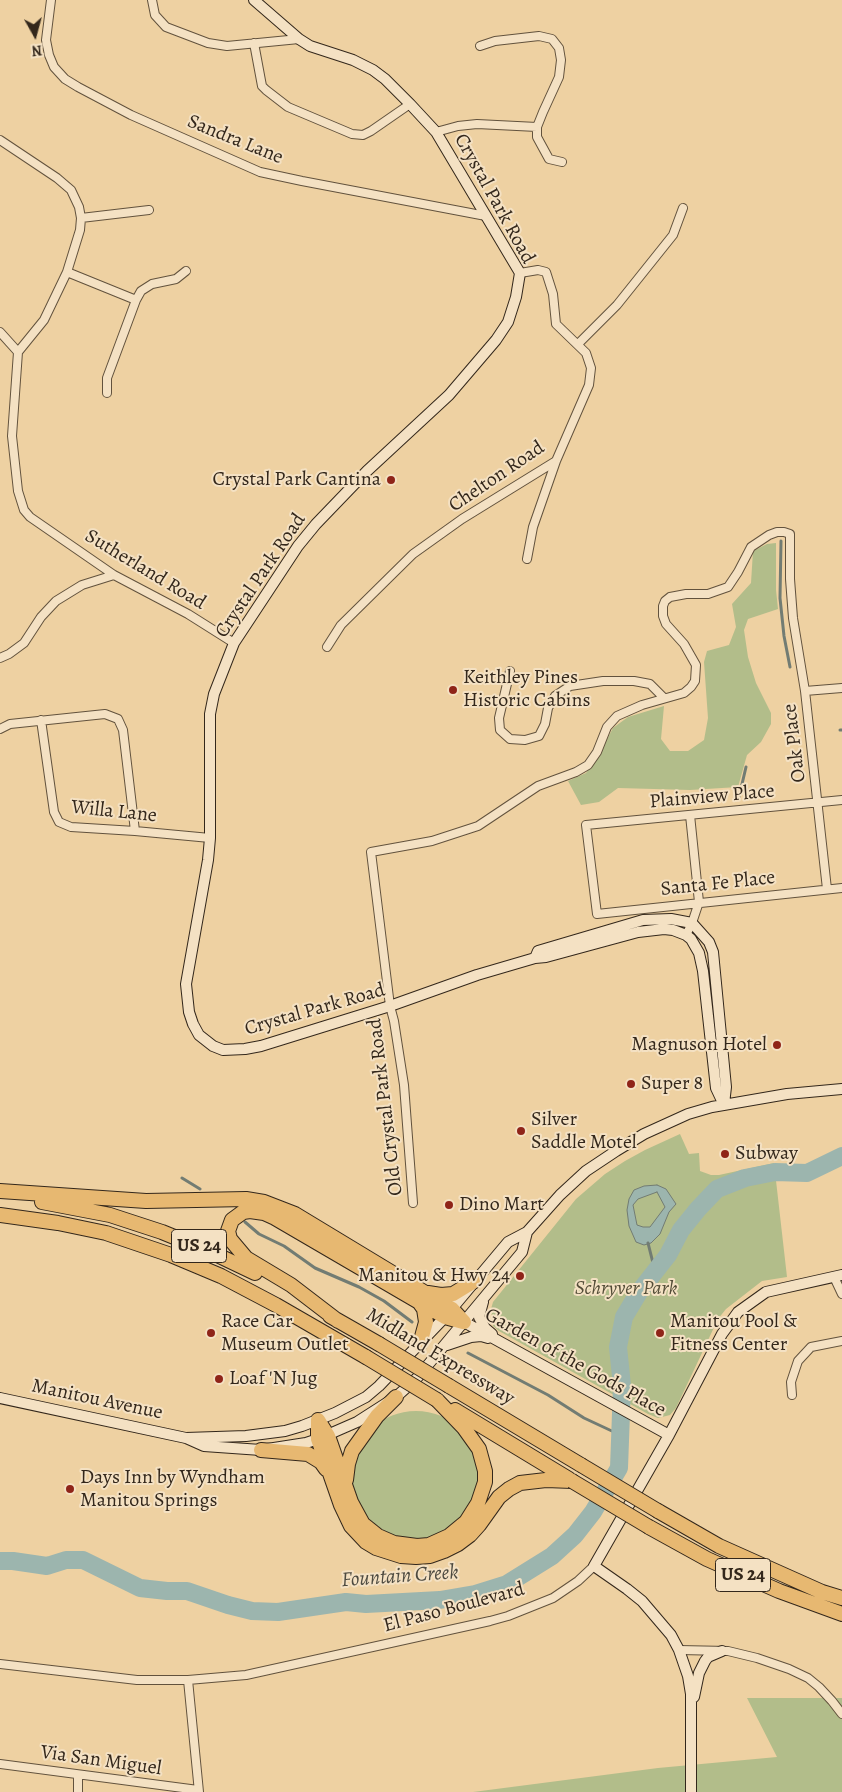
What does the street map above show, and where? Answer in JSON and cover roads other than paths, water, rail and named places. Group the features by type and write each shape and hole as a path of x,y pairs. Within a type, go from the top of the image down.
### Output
{"highway":[{"path":"0,1191 128,1200 246,1200 264,1202 295,1214 418,1296 424,1309 426,1322 420,1344"},
{"name":"Midland Expressway","path":"0,1196 85,1209 195,1244 275,1283 719,1546 822,1592 842,1598"},
{"path":"338,1321 291,1285 246,1258 230,1239 228,1230 232,1220 240,1214 250,1211 264,1213 464,1322"},
{"name":"Midland Expressway","path":"0,1215 90,1230 133,1242 171,1255 229,1281 366,1357 649,1527 707,1559 779,1591 842,1614"},
{"path":"418,1296 432,1294 450,1295 476,1280"},
{"path":"346,1486 348,1464 352,1450 377,1416 396,1397"},
{"path":"323,1438 346,1486 354,1508 364,1524 378,1536 394,1543 417,1546 429,1544 449,1536 473,1513 485,1482 483,1460 471,1438 455,1417 437,1400"},
{"path":"318,1420 330,1475 345,1516 358,1534 376,1548 390,1554 416,1557 430,1556 444,1551 470,1535 494,1502 509,1489 534,1480 572,1481"},
{"path":"261,1450 312,1455 321,1462 330,1475"}],"street":[{"name":"Sandra Lane","path":"51,0 46,40 49,55 54,66 65,78 78,87 131,115 260,172 486,216"},
{"path":"152,0 153,8 159,20 166,27 196,40 217,46 299,39"},
{"name":"Crystal Park Road","path":"254,0 299,39 310,46 353,60 373,70 410,104 436,132 520,273 516,298 508,322 496,340 449,394 367,471 316,524 298,546 234,643 214,694 210,714 210,838 208,860 186,984 189,1012 193,1024 199,1035 214,1046 223,1050 245,1049 390,1006 477,975 535,958 546,957 638,932 664,929 686,935"},
{"path":"480,46 539,36 552,38 558,48 561,60 559,77 537,127 538,137 550,159 562,162"},
{"path":"254,43 262,86 266,90 288,107 352,134 363,135 410,104"},
{"path":"436,132 458,126 476,124 537,127"},
{"path":"0,140 65,184 76,199 81,218 80,230 67,272 44,320 18,352 0,332"},
{"path":"578,344 617,305 673,235 683,208"},
{"path":"81,218 149,210"},
{"name":"Chelton Road","path":"327,647 341,625 413,554 462,519 556,461 589,385 591,375 590,362 586,353 578,344 556,324 553,294 546,272 538,270 520,273"},
{"path":"107,393 107,378 136,300 145,288 152,284 176,279 186,271"},
{"path":"67,272 136,300"},
{"name":"Sutherland Road","path":"18,352 12,436 20,502 24,510 30,517 114,575 188,614 234,643"},
{"path":"527,559 533,527 556,461"},
{"name":"Oak Place","path":"664,698 684,693 691,687 696,675 696,665 690,653 666,624 662,616 662,606 665,601 670,597 686,594 708,594 728,587 751,547 769,535 784,532 790,534 790,579 793,618 805,691 819,803 827,889"},
{"path":"0,658 24,643 41,617 56,601 82,584 114,575"},
{"path":"510,671 499,718 500,730 510,739 526,740 539,736 545,724 548,708 555,696 570,686 603,681 634,681 650,684 664,698"},
{"path":"805,691 842,688"},
{"name":"Old Crystal Park Road","path":"413,1203 404,1085 390,1006 371,852 432,842 478,826 538,786 576,772 588,765 597,752 607,728 617,716 664,698"},
{"path":"0,729 10,724 105,714 118,719 123,730 135,831"},
{"name":"Willa Lane","path":"41,720 54,812 59,822 71,827 210,838"},
{"name":"Plainview Place","path":"597,914 586,825 842,800"},
{"path":"690,815 699,902 686,935 696,945 701,961 716,1088 724,1105"},
{"name":"Santa Fe Place","path":"597,914 842,888"},
{"name":"Crystal Park Road","path":"535,958 538,951 643,920 671,918 692,923"},
{"path":"692,923 709,942 714,958 726,1087 724,1105"},
{"name":"Manitou Avenue","path":"186,1438 265,1434 285,1431 343,1410 366,1397 380,1386 420,1344 508,1242 527,1232 560,1195 580,1177 616,1150 644,1134 688,1114 724,1105 787,1094 842,1089"},
{"name":"Manitou Avenue","path":"0,1398 186,1438 204,1446 261,1450 306,1443 323,1438 357,1422 396,1397 417,1378 522,1252 527,1232"},
{"path":"838,1276 842,1294"},
{"name":"El Paso Boulevard","path":"0,1664 114,1678 162,1681 228,1677 266,1671 490,1621 553,1598 580,1580 594,1566 668,1435 722,1334 738,1312 766,1292 838,1276"},
{"path":"488,1292 480,1308 479,1317 485,1328 500,1341"},
{"name":"Garden of the Gods Place","path":"464,1322 668,1435"},
{"path":"442,1348 471,1336 481,1336 500,1341"},
{"path":"792,1395 791,1382 798,1360 811,1347 842,1341"},
{"path":"594,1566 642,1601 671,1634 679,1650 688,1676 692,1708 691,1792"},
{"path":"679,1650 722,1651 757,1658 808,1678 832,1701 842,1714"},
{"path":"692,1708 702,1667 708,1657 722,1651"},
{"path":"188,1680 198,1791"},
{"name":"Via San Miguel","path":"0,1764 198,1791"},
{"path":"78,1775 78,1792"}],"water":[{"path":"657,1185 666,1189 676,1204 669,1212 660,1234 651,1243 644,1245 636,1242 629,1226 627,1210 629,1199 634,1190 644,1186","holes":["657,1192 665,1207 650,1227 637,1225 633,1205 638,1199"]}],"waterway":[{"path":"781,541 780,598 790,667"},
{"path":"739,797 746,767"},
{"name":"Fountain Creek","path":"0,1561 47,1566 66,1560 83,1560 140,1588 187,1591 252,1611 278,1612 346,1602 366,1604 440,1600 475,1594 507,1584 552,1556 575,1535 593,1512 619,1468 622,1386 618,1347 624,1317 639,1292 668,1255 681,1230 717,1189 745,1178 775,1172 807,1173 842,1156"},
{"path":"182,1178 200,1189"},
{"path":"245,1222 259,1234 284,1246 315,1268 359,1287 384,1301 412,1322"},
{"path":"648,1243 655,1271"},
{"path":"468,1353 548,1395 584,1418 614,1432 620,1441"}],"place":[{"name":"Crystal Park Cantina","path":"391,480"},
{"name":"Keithley Pines Historic Cabins","path":"453,690"},
{"name":"Magnuson Hotel","path":"777,1045"},
{"name":"Super 8","path":"631,1084"},
{"name":"Silver Saddle Motel","path":"521,1131"},
{"name":"Subway","path":"725,1154"},
{"name":"Dino Mart","path":"449,1205"},
{"name":"Manitou & Hwy 24","path":"520,1276"},
{"name":"Race Car Museum Outlet","path":"211,1333"},
{"name":"Manitou Pool & Fitness Center","path":"660,1333"},
{"name":"Loaf 'N Jug","path":"219,1379"},
{"name":"Days Inn by Wyndham Manitou Springs","path":"70,1489"}],"park label":[{"name":"Schryver Park","path":"626,1289"}]}
